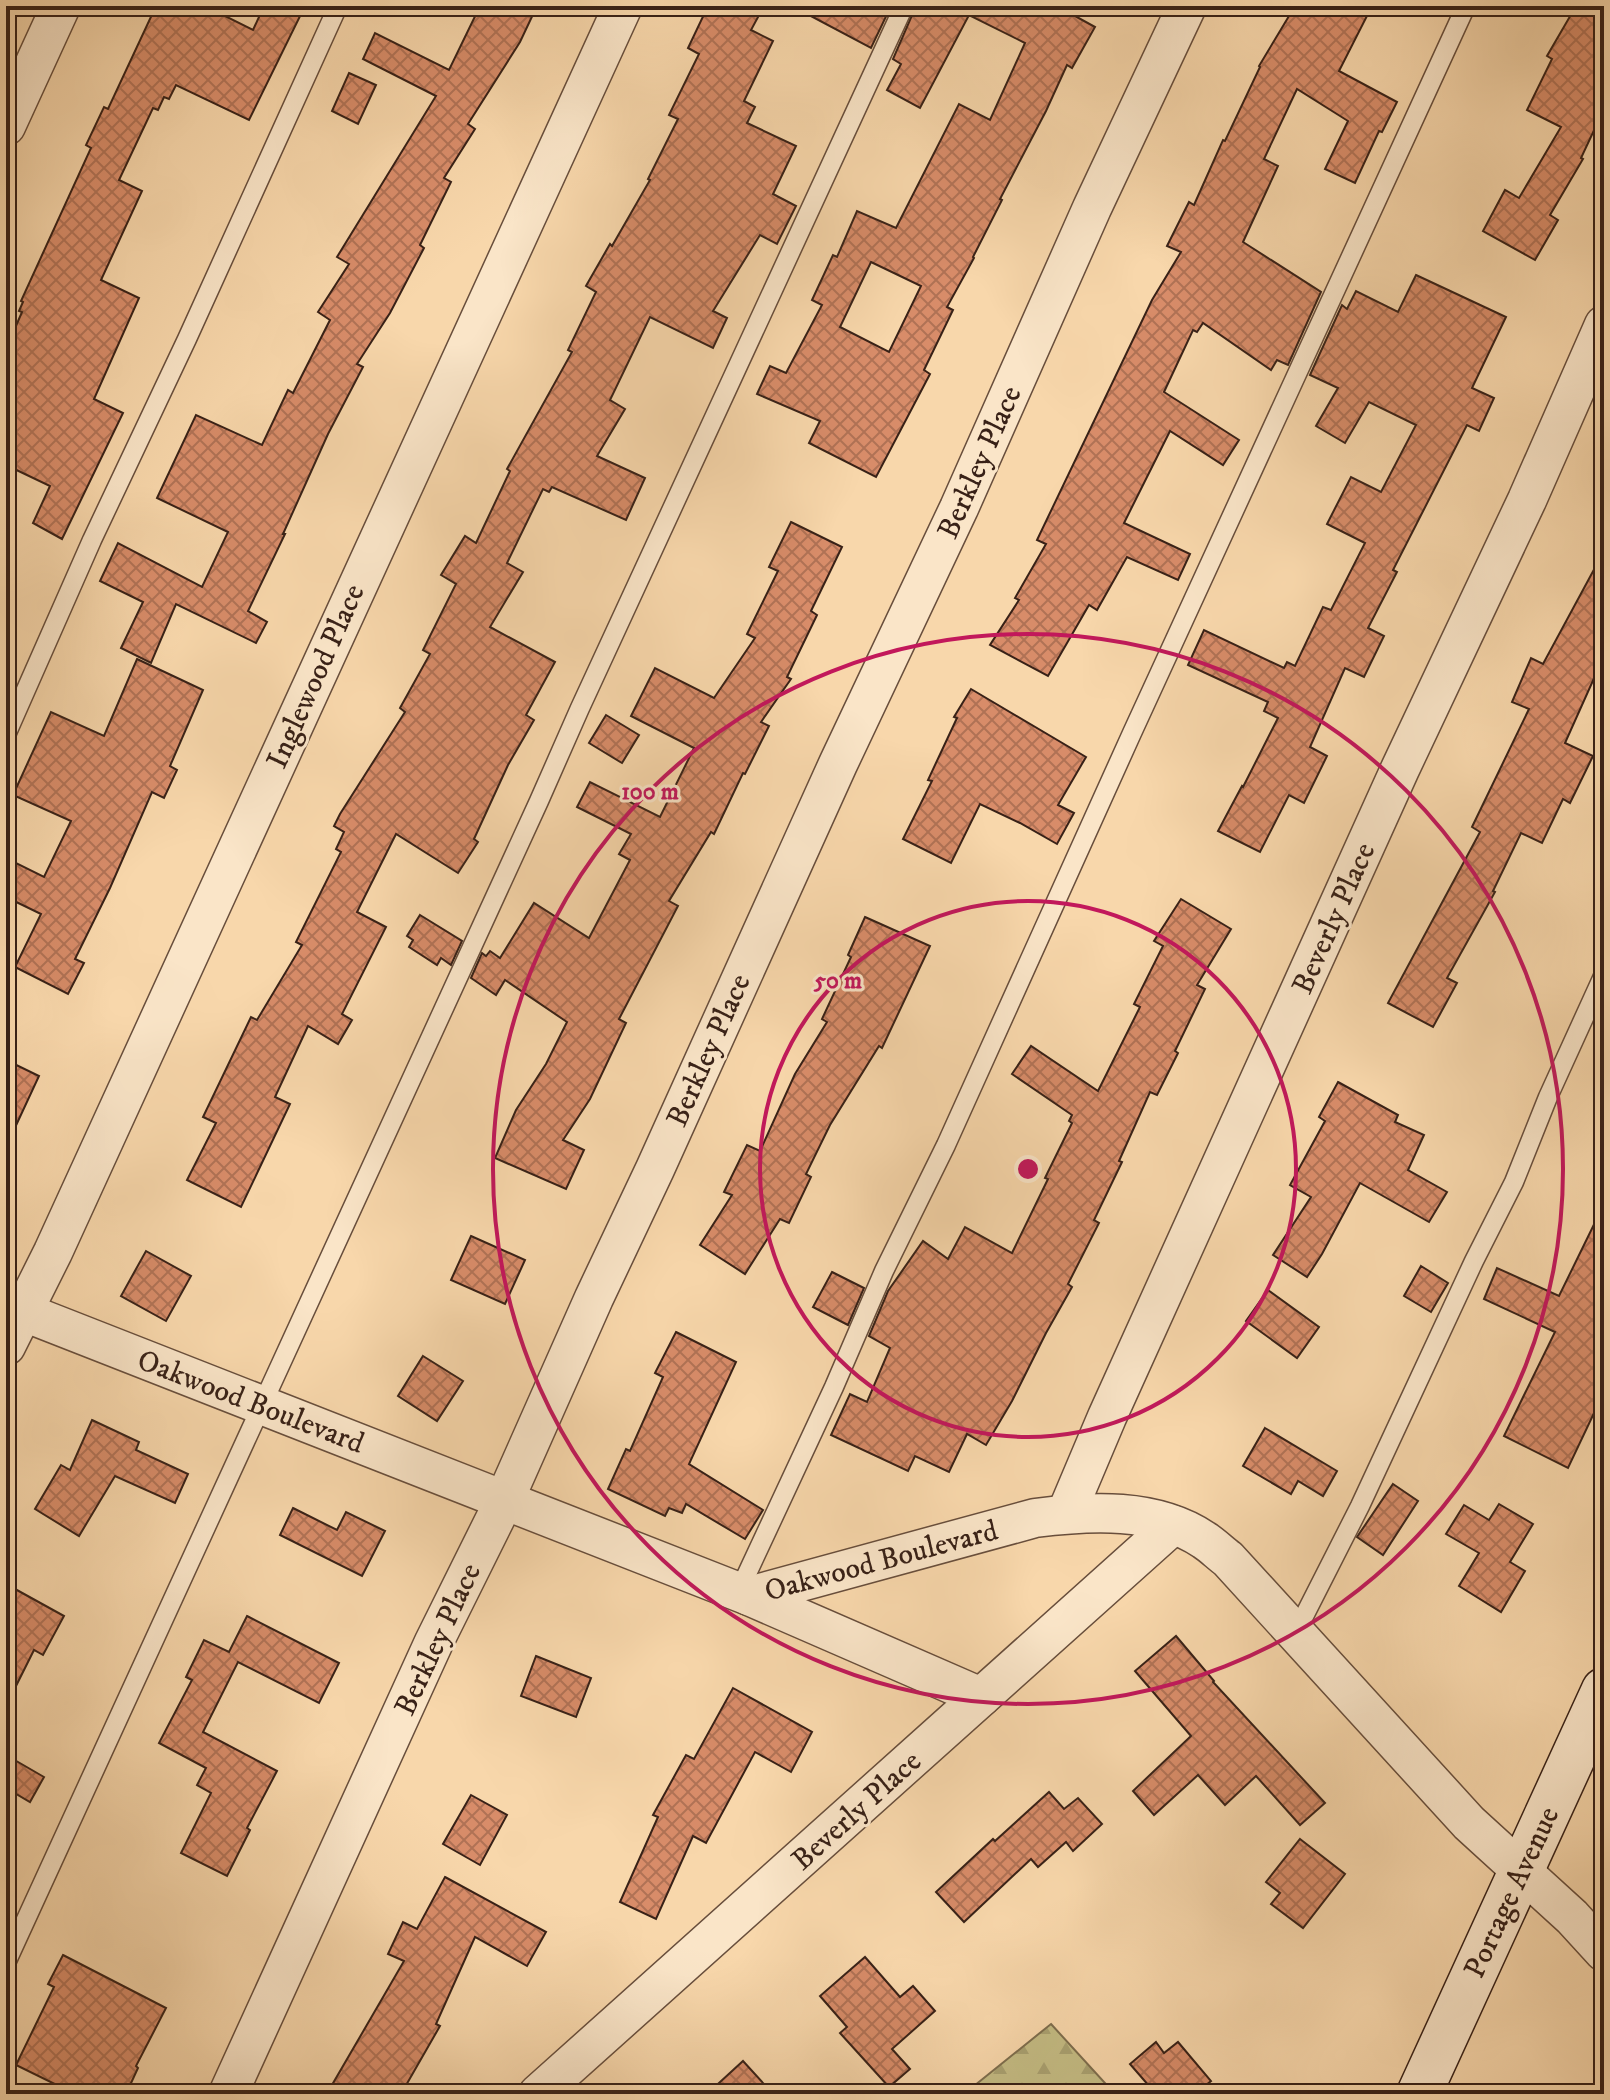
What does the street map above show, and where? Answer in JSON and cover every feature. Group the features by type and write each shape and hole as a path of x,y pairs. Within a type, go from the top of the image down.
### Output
{"main road":[{"name":"Portage Avenue","path":"1419,2094 1604,1690"}],"street":[{"path":"6,126 61,6"},
{"name":"Inglewood Place","path":"6,1346 14,1308 59,1237 623,6"},
{"name":"Berkley Place","path":"228,2094 434,1642 504,1501 594,1298 1187,6"},
{"name":"Beverly Place","path":"1066,1514 1113,1403 1387,797 1527,500 1604,325"},
{"name":"Oakwood Boulevard","path":"14,1308 744,1595 1035,1518 1113,1513 1156,1519 1173,1525 1203,1539 1228,1559 1469,1823 1572,1917 1604,1952"},
{"name":"Beverly Place","path":"538,2094 1173,1525"},
{"path":"744,1595 981,1697"}],"lane":[{"path":"6,735 92,540 338,6"},
{"path":"6,1963 904,6"},
{"path":"744,1595 884,1271 953,1131 1466,6"},
{"path":"1295,1634 1360,1506 1514,1182 1548,1097 1604,974"}],"green space":[{"path":"1051,2024 1115,2094 964,2094"}],"building":[{"path":"156,6 205,6 253,30 264,6 305,6 249,120 176,85 169,99 164,97 158,110 153,108 119,180 142,191 101,280 139,298 94,399 123,413 62,539 33,523 50,486 6,465 6,349 22,312 19,311 21,301 91,148 86,145 104,107 108,109"},
{"path":"480,6 537,6 520,42 468,124 475,129 444,178 451,182 420,245 424,248 390,313 357,364 363,367 328,434 248,611 267,622 256,643 176,604 151,663 121,648 143,602 100,581 118,543 202,587 228,532 157,498 196,415 262,445 288,390 293,393 330,320 318,312 349,264 337,257 436,96 363,59 375,33 449,70"},
{"path":"708,6 764,6 751,30 773,41 744,101 755,107 747,123 796,146 773,194 796,206 777,244 760,235 713,311 727,318 713,348 650,317 610,400 625,409 597,456 645,478 626,520 552,487 549,492 543,489 507,563 523,572 490,627 555,662 526,715 534,720 508,765 474,839 478,842 458,873 396,834 357,912 386,927 342,1014 352,1020 338,1044 308,1026 275,1097 290,1104 241,1207 187,1180 216,1123 203,1117 251,1017 257,1020 302,945 296,942 341,852 336,849 344,832 334,826 405,712 400,708 430,654 423,650 456,584 441,575 465,536 476,543 510,471 507,469 572,352 568,350 596,292 586,286 650,180 678,119 669,115 699,54 688,48"},
{"path":"792,6 891,6 871,48"},
{"path":"916,6 1057,6 1095,27 1072,68 1067,65 974,258 947,307 953,310 924,370 930,374 876,477 809,443 820,421 757,394 770,366 786,373 822,305 812,300 833,255 837,257 857,211 896,228 959,104 990,120 1025,43 969,15 920,108 887,90 901,64 893,59","holes":["871,262 921,286 889,352 840,327"]},
{"path":"1295,6 1372,6 1339,71 1397,102 1382,132 1379,131 1355,183 1325,169 1348,121 1297,89 1264,159 1278,166 1243,242 1321,292 1288,365 1277,360 1271,370 1203,323 1197,332 1193,330 1164,392 1239,440 1223,465 1170,431 1124,523 1190,554 1178,580 1127,557 1097,610 1089,605 1048,676 990,645 1019,600 1015,598 1046,544 1037,540 1152,300 1181,252 1167,246 1189,202 1194,205 1259,66"},
{"path":"1576,6 1604,21 1604,109 1583,159 1550,215 1558,220 1535,260 1483,231 1505,190 1519,198 1561,127 1527,110 1552,59 1547,56"},
{"path":"349,73 376,85 358,124 332,111"},
{"path":"1416,275 1506,317 1472,388 1494,398 1479,431 1467,425 1393,570 1397,572 1368,628 1384,636 1364,677 1345,668 1310,747 1327,756 1304,803 1289,795 1260,852 1218,831 1278,718 1264,711 1268,702 1188,665 1204,630 1284,668 1287,662 1295,666 1323,607 1331,610 1365,543 1327,524 1351,477 1381,492 1416,425 1369,402 1345,443 1316,426 1338,388 1310,375 1342,305 1347,309 1356,291 1398,312"},
{"path":"791,522 842,547 811,611 817,615 787,677 791,679 761,722 769,726 714,834 711,832 669,901 678,906 619,1019 626,1023 590,1099 563,1140 584,1150 566,1189 495,1158 516,1110 546,1064 567,1022 505,980 496,995 471,978 482,953 486,956 490,951 500,958 534,903 589,938 630,860 619,854 631,834 577,807 590,782 660,817 694,748 631,716 655,668 714,698 755,638 747,634 778,571 769,567"},
{"path":"1604,551 1604,656 1565,743 1593,756 1570,803 1563,799 1542,843 1521,833 1495,892 1447,978 1457,983 1433,1027 1388,1003 1480,832 1472,827 1529,709 1512,702 1531,658 1543,664"},
{"path":"137,659 203,690 170,766 177,770 164,798 152,792 75,959 84,963 68,994 15,967 41,914 6,897 6,858 44,877 71,821 13,795 51,712 104,736"},
{"path":"971,689 1086,757 1058,805 1074,813 1057,844 980,804 951,863 903,839 932,781 928,780 957,718 954,717"},
{"path":"606,715 639,735 622,763 589,743"},
{"path":"1181,899 1231,929 1197,985 1205,989 1157,1095 1150,1092 1119,1161 1122,1162 1094,1220 1099,1223 1068,1284 1072,1287 986,1445 967,1434 949,1472 915,1456 908,1471 831,1435 850,1394 867,1402 890,1348 869,1336 888,1291 923,1241 948,1259 965,1227 1012,1253 1048,1179 1045,1178 1072,1123 1069,1121 1072,1115 1012,1074 1031,1046 1098,1091 1140,1007 1134,1004 1163,946 1154,941"},
{"path":"420,915 462,941 451,965 441,958 437,965 409,947 413,940 407,936"},
{"path":"865,917 930,946 882,1048 879,1046 830,1125 806,1174 811,1177 789,1223 780,1219 745,1274 700,1245 732,1195 724,1192 747,1145 760,1151 795,1074 827,1022 822,1019 851,957 848,955"},
{"path":"6,1060 39,1076 6,1147"},
{"path":"1338,1082 1398,1115 1395,1122 1424,1135 1408,1170 1447,1192 1429,1222 1360,1183 1307,1277 1273,1255 1311,1197 1290,1185 1325,1121 1319,1117"},
{"path":"1604,1204 1604,1392 1568,1468 1504,1436 1555,1332 1484,1299 1497,1268 1559,1296"},
{"path":"471,1236 525,1260 505,1304 451,1280"},
{"path":"146,1251 191,1276 166,1321 121,1296"},
{"path":"1421,1266 1448,1283 1431,1312 1404,1296"},
{"path":"832,1272 864,1288 848,1325 813,1307"},
{"path":"1268,1290 1319,1327 1297,1358 1246,1321"},
{"path":"676,1332 736,1362 689,1464 763,1510 745,1539 686,1504 682,1513 669,1508 665,1516 608,1489 626,1449 630,1451 663,1377 655,1373"},
{"path":"423,1356 463,1381 437,1421 398,1396"},
{"path":"92,1420 139,1442 136,1450 188,1474 175,1503 115,1476 79,1536 35,1509 61,1465 70,1470"},
{"path":"1265,1428 1337,1471 1323,1496 1298,1481 1291,1494 1243,1466"},
{"path":"1393,1484 1418,1501 1383,1555 1357,1537"},
{"path":"1499,1504 1533,1524 1510,1562 1525,1571 1501,1612 1459,1586 1479,1553 1446,1534 1464,1505 1489,1520"},
{"path":"293,1508 337,1530 346,1512 385,1531 362,1576 280,1535"},
{"path":"6,1584 64,1616 43,1655 34,1650 6,1706"},
{"path":"247,1616 339,1663 319,1703 238,1662 203,1732 277,1771 247,1828 250,1830 227,1876 181,1853 211,1793 197,1785 206,1768 159,1743 192,1680 186,1677 204,1640 229,1652"},
{"path":"1176,1636 1213,1682 1325,1803 1300,1825 1256,1776 1225,1805 1198,1775 1154,1815 1133,1791 1191,1736 1135,1671"},
{"path":"536,1656 591,1678 576,1717 521,1696"},
{"path":"733,1688 812,1732 791,1772 755,1752 706,1843 693,1836 656,1919 620,1902 658,1817 653,1815 686,1755 694,1759"},
{"path":"6,1755 44,1777 30,1802 6,1788"},
{"path":"1049,1792 1064,1809 1078,1798 1102,1824 1073,1851 1066,1842 1038,1867 1031,1859 964,1922 936,1892"},
{"path":"471,1795 507,1815 480,1865 443,1844"},
{"path":"1300,1839 1345,1874 1303,1928 1271,1904 1280,1893 1266,1882"},
{"path":"445,1877 546,1932 527,1966 475,1937 436,2024 440,2026 401,2094 348,2094 332,2085 404,1961 388,1954 403,1922 417,1929"},
{"path":"63,1955 166,2008 136,2066 138,2068 126,2094 75,2094 16,2065 54,1987 48,1984"},
{"path":"865,1957 900,1997 913,1986 935,2011 892,2049 910,2069 889,2087 840,2033 847,2027 820,1996"},
{"path":"1156,2042 1164,2053 1178,2042 1211,2081 1195,2094 1156,2094 1130,2064"},
{"path":"743,2061 773,2094 707,2094"}]}
